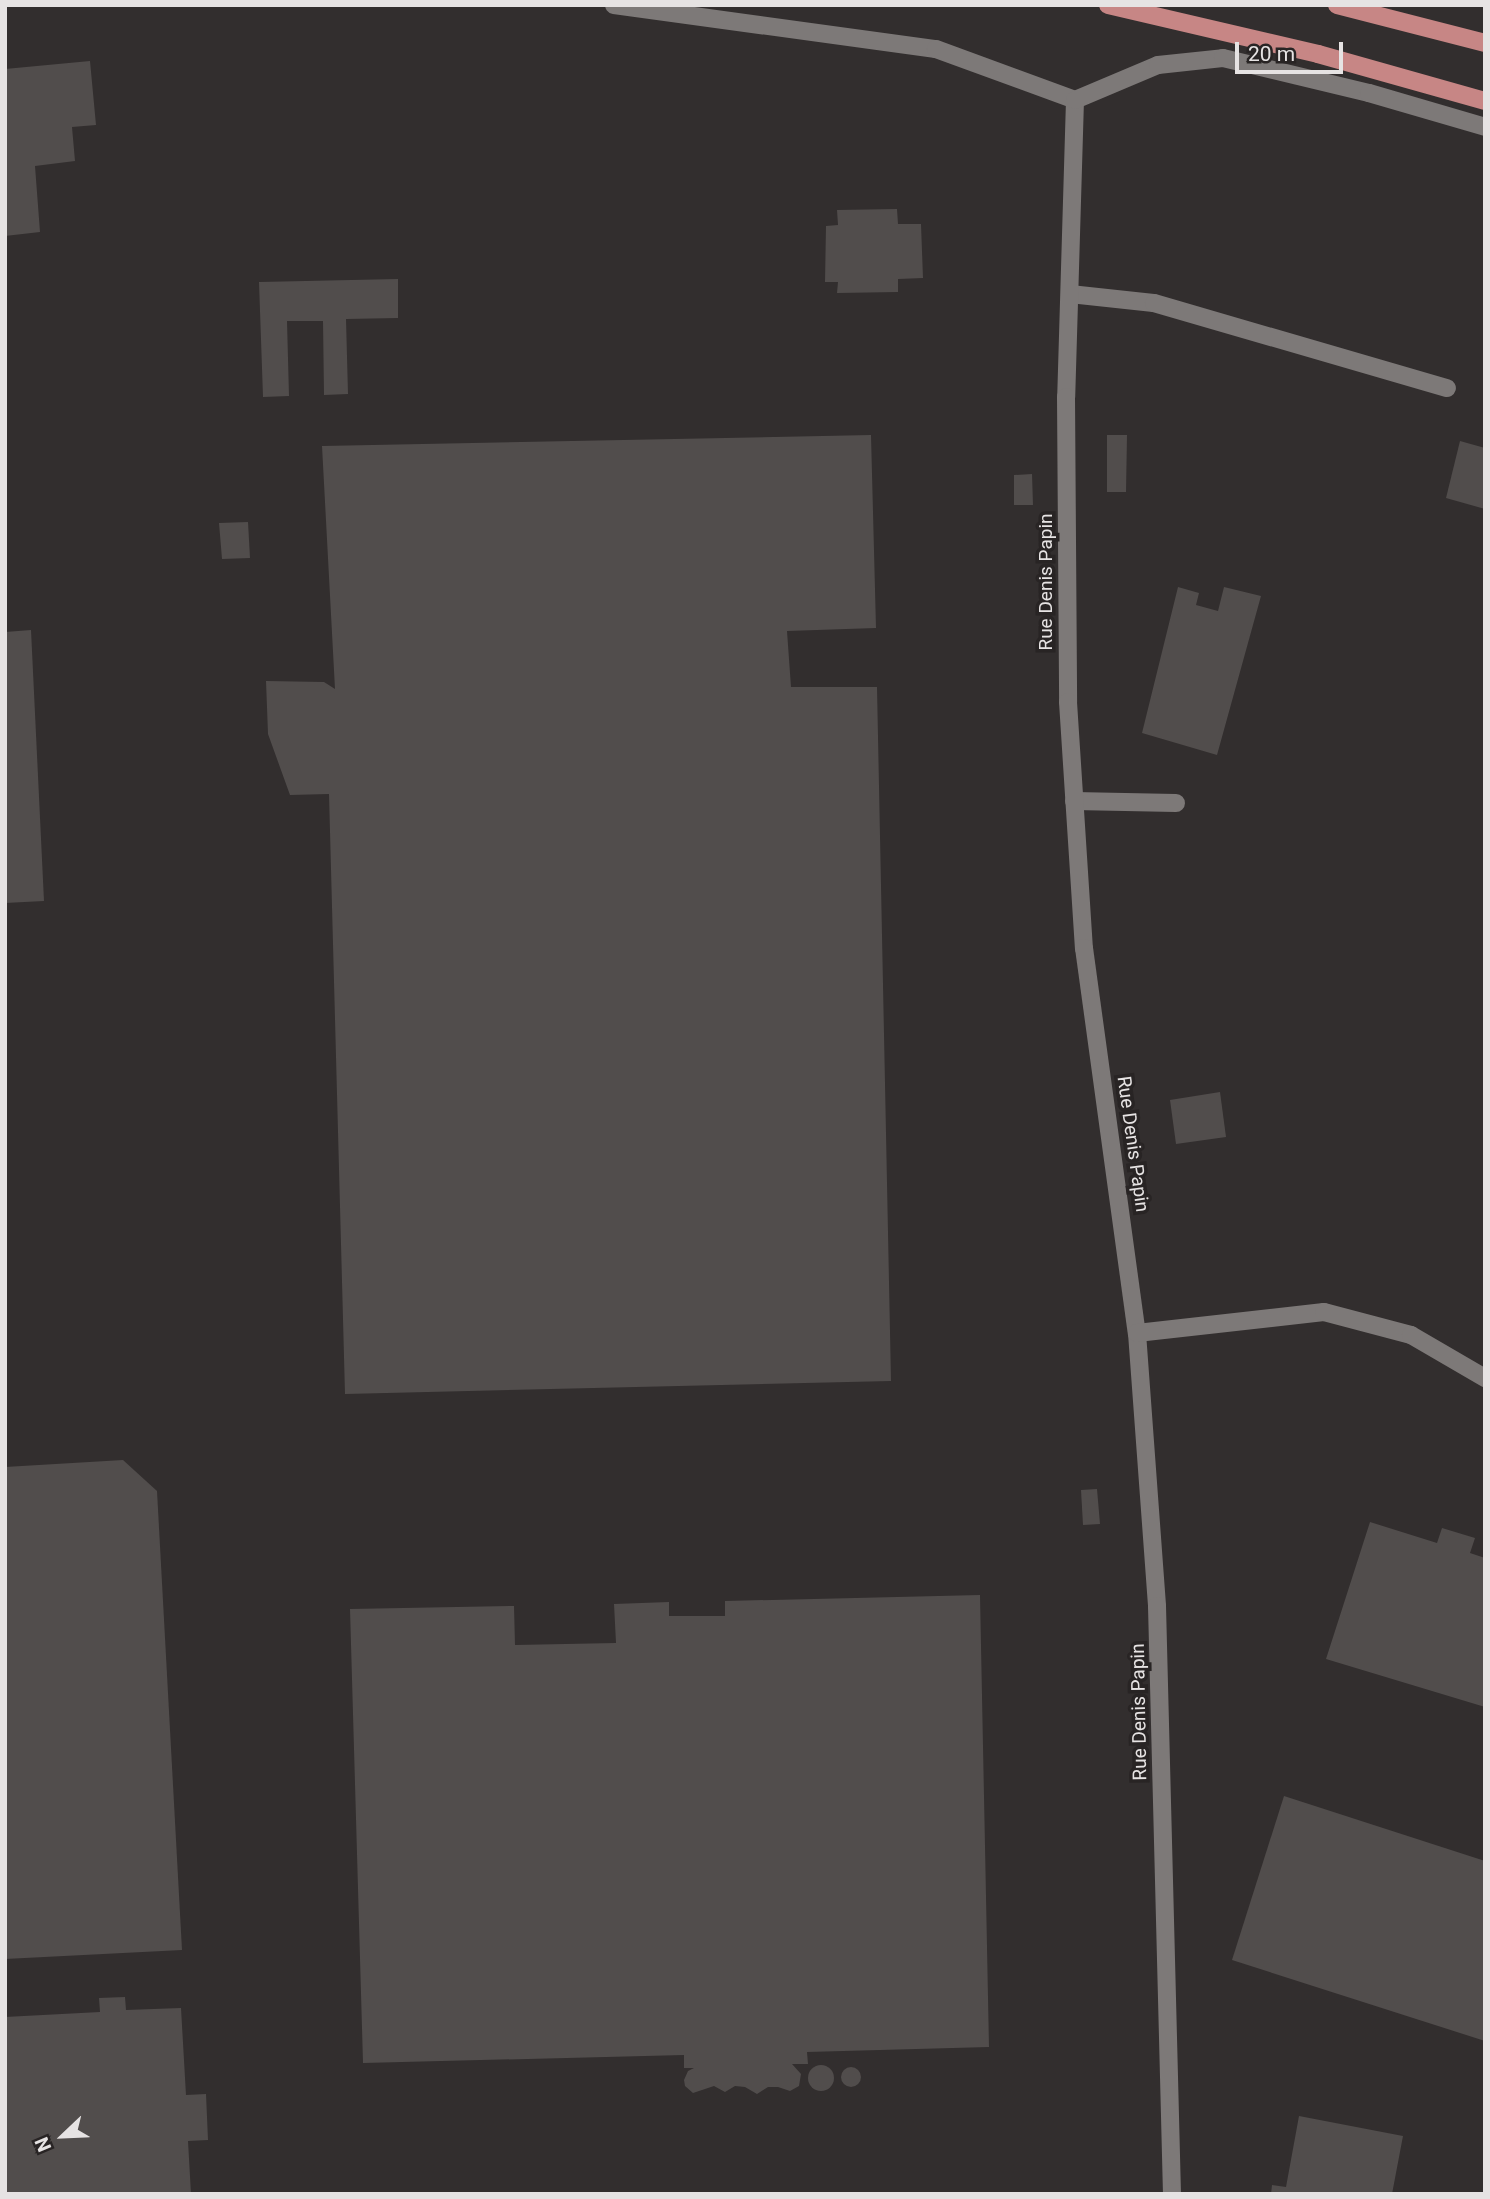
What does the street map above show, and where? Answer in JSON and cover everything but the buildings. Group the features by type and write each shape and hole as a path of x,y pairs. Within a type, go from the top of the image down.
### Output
{"main road":[{"path":"1108,5 1318,54 1485,102"},
{"path":"1337,5 1485,43"}],"street":[{"path":"614,5 936,49 1075,100 1158,65 1223,58 1369,93 1485,127"},
{"name":"Rue Denis Papin","path":"1075,100 1066,397 1068,688 1084,948 1137,1334 1157,1606 1172,2194"},
{"path":"1070,294 1154,303 1447,388"},
{"path":"1074,801 1176,803"},
{"path":"1137,1334 1324,1312 1411,1335 1485,1378"}]}
